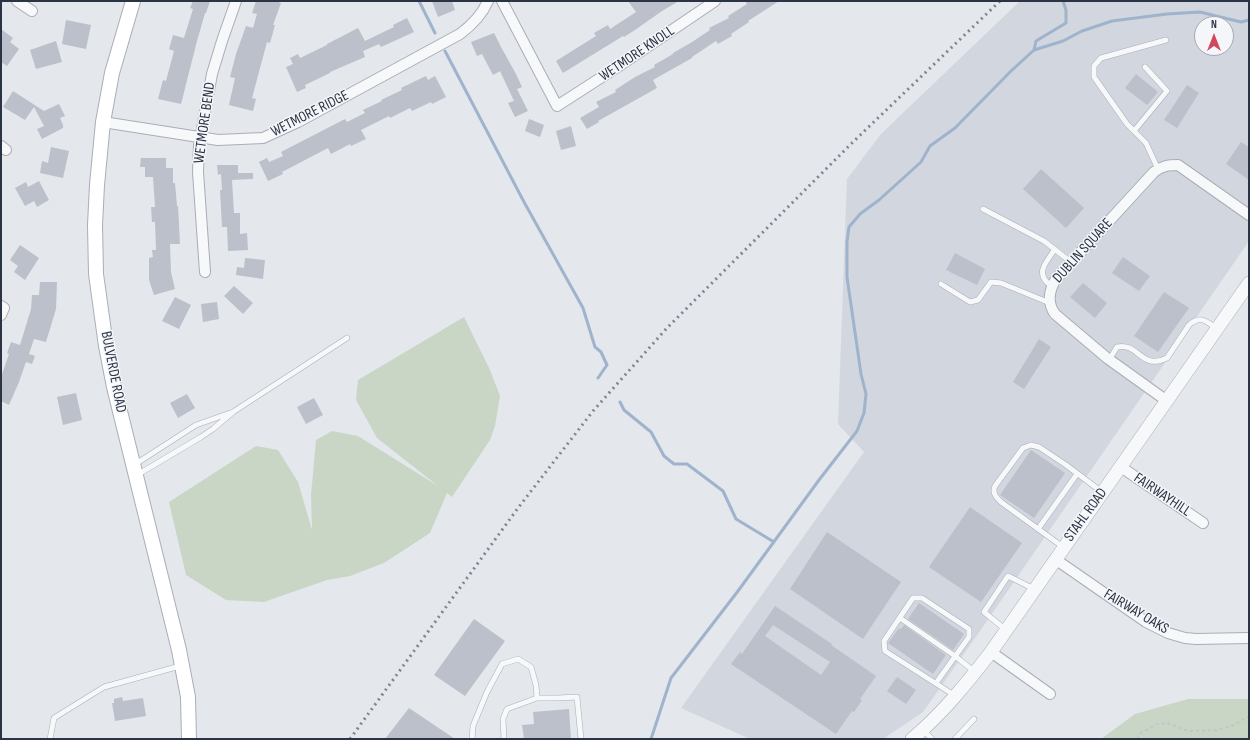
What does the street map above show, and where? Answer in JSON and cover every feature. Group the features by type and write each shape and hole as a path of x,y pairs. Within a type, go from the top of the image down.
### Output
{"main road":[{"name":"BULVERDE ROAD","path":"133,1 112,72 103,122 95,225 96,274 107,353 114,387 182,665 188,697 190,739"}],"street":[{"path":"17,1 32,11"},
{"name":"WETMORE BEND","path":"205,272 198,172 199,145 212,74 236,1"},
{"name":"WETMORE RIDGE","path":"103,122 218,140 263,138 283,130 460,34 468,29 478,18 488,1"},
{"name":"WETMORE KNOLL","path":"502,1 557,106 716,1"},
{"path":"1158,169 1169,165 1178,166 1249,215"},
{"name":"DUBLIN SQUARE","path":"1158,169 1056,279 1051,286 1050,303 1055,314 1109,360 1167,401"},
{"name":"STAHL ROAD","path":"912,739 927,734 955,696 991,652 1249,283"},
{"name":"FAIRWAYHILL","path":"1121,467 1203,522"},
{"name":"FAIRWAY OAKS","path":"1055,559 1146,622 1168,633 1185,638 1196,639 1249,638"},
{"path":"991,652 1050,694"}],"lane":[{"path":"1158,169 1146,143 1127,124 1094,77 1094,66 1101,58 1166,40"},
{"path":"1134,131 1167,91 1145,67"},
{"path":"983,209 1044,241 1072,262"},
{"path":"1051,286 1042,278 1042,273 1055,249"},
{"path":"942,284 970,302 978,300 991,282 1001,283 1050,303"},
{"path":"1109,360 1117,347 1124,345 1149,361 1162,361 1167,358 1189,325 1194,321 1199,319 1204,320 1217,329"},
{"path":"135,470 151,468 201,437 233,412 347,338"},
{"path":"135,470 196,425 211,418 233,412"},
{"path":"1063,547 1001,502 995,495 995,486 1023,448 1031,446 1039,447 1066,465 1102,493"},
{"path":"1038,529 1077,474"},
{"path":"1006,630 984,612 1008,576 1034,589"},
{"path":"936,683 969,637 969,629 922,598 913,598 884,642 885,651 955,696"},
{"path":"900,618 955,656 975,672"},
{"path":"472,739 473,726 487,692 502,664 518,659 530,667 536,685 537,698"},
{"path":"50,739 54,718 104,687 182,665"},
{"path":"504,739 503,719 506,709 537,698 577,697 581,739"},
{"path":"955,739 974,719"}],"path":[{"path":"1137,739 1141,733 1157,724 1167,723 1188,730 1217,730 1234,725 1249,716"}],"shaded area":[{"path":"1020,1 1249,1 1249,241 923,712 883,739 750,739 681,708 864,452 838,424 847,179 881,134"}],"green space":[{"path":"464,317 490,370 500,396 495,426 490,440 452,497 447,493 430,533 384,563 350,576 327,580 264,602 226,600 186,575 169,502 256,446 278,450 298,482 312,530 311,495 316,440 332,431 358,436 438,486 377,438 356,400 358,380"},
{"path":"1188,699 1249,699 1249,739 1101,739 1135,714"}],"building":[{"path":"193,1 210,1 197,41 181,104 158,99 163,80 166,81 174,51 169,49 173,35 184,38 193,9 190,8"},
{"path":"256,1 276,1 281,3 273,25 275,25 270,43 267,42 252,98 256,99 253,111 229,105 235,78 230,77 246,26 253,28 257,14 252,13"},
{"path":"432,1 452,1 455,10 438,17"},
{"path":"628,1 679,1 624,37 623,36 563,73 556,61 596,36 594,33 608,25 610,29 636,12"},
{"path":"745,1 779,1 748,21 749,22 731,34 732,36 718,44 716,41 692,58 653,80 657,88 598,121 599,122 587,129 580,118 599,107 596,102 616,92 615,90 635,77 655,67 654,65 710,30 709,28 729,18 728,16 747,4"},
{"path":"407,18 414,32 381,47 379,44 363,51 365,57 330,72 305,85 306,88 297,92 286,67 293,64 290,58 298,54 300,58 358,28 365,41 394,27 393,25"},
{"path":"66,20 91,25 86,49 62,44"},
{"path":"1,29 13,38 10,42 19,49 7,66 1,62"},
{"path":"494,33 522,87 517,89 528,111 515,117 508,103 514,101 500,71 493,75 482,54 477,56 471,42"},
{"path":"56,41 62,62 36,69 30,50"},
{"path":"1136,74 1158,92 1147,105 1125,88"},
{"path":"426,76 428,80 435,76 446,97 412,111 410,108 390,118 389,116 361,130 366,139 351,146 350,144 331,154 328,148 268,181 259,162 267,158 269,162 283,156 281,152 345,119 347,122 365,113 363,110 402,90 401,88"},
{"path":"1187,85 1199,93 1177,128 1164,120"},
{"path":"13,91 44,111 59,104 65,116 60,118 63,128 42,139 37,129 44,126 34,107 25,120 3,107"},
{"path":"529,119 544,125 540,137 525,131"},
{"path":"571,126 576,146 561,150 556,131"},
{"path":"1241,142 1249,147 1249,180 1226,164"},
{"path":"51,147 69,151 63,178 40,173 42,161 48,163"},
{"path":"141,158 166,158 166,168 173,168 173,183 175,183 178,206 180,244 170,244 171,272 175,289 154,295 149,280 149,258 153,257 152,250 156,250 155,222 152,222 151,207 155,207 153,177 145,177 145,167 140,167"},
{"path":"217,165 238,165 238,173 253,173 253,179 232,180 234,213 240,213 240,234 247,233 248,250 228,251 227,227 222,227 220,190 222,190 221,174 218,175"},
{"path":"1041,169 1084,208 1066,228 1023,189"},
{"path":"39,181 49,200 37,207 34,201 25,206 15,188 26,182 28,187"},
{"path":"20,245 39,258 25,280 14,272 18,266 10,260"},
{"path":"955,253 985,269 977,285 946,270"},
{"path":"1123,257 1150,276 1139,291 1112,273"},
{"path":"245,258 265,260 263,279 236,275 237,267 244,268"},
{"path":"40,282 57,282 56,309 46,342 34,339 29,354 35,356 32,364 26,362 9,405 1,401 1,377 9,354 7,353 11,342 20,345 31,309 32,295 39,295"},
{"path":"1083,283 1107,303 1095,318 1070,297"},
{"path":"234,286 253,303 243,314 224,296"},
{"path":"1164,292 1189,308 1158,352 1134,336"},
{"path":"175,297 191,305 179,329 162,321"},
{"path":"217,302 219,319 203,322 201,304"},
{"path":"1039,339 1051,347 1024,389 1013,382"},
{"path":"76,393 82,420 63,425 57,397"},
{"path":"187,394 195,408 178,418 170,403"},
{"path":"314,398 323,415 306,424 297,407"},
{"path":"1031,450 1065,473 1034,518 1000,495"},
{"path":"970,507 1022,543 981,602 929,567"},
{"path":"827,532 901,582 863,639 790,589"},
{"path":"919,603 964,634 953,650 908,619"},
{"path":"775,606 832,644 831,645 876,676 860,699 862,700 854,712 852,711 836,734 731,664 740,652 742,654","holes":["773,625 830,662 821,675 765,636"]},
{"path":"474,619 505,641 465,696 434,675"},
{"path":"904,625 946,655 933,674 888,643 899,628 901,629"},
{"path":"897,677 916,690 906,704 887,691"},
{"path":"122,697 123,701 143,698 146,716 115,721 112,703 114,703 114,699"},
{"path":"409,708 455,739 385,739"},
{"path":"569,709 571,739 524,739 522,725 534,724 533,712"}],"waterway":[{"path":"419,1 435,33"},
{"path":"1034,50 1036,41 1066,23 1066,10 1063,1"},
{"path":"651,739 671,678 857,431 864,413 866,394 861,374 847,277 847,242 849,227 860,214 879,200 921,162 930,146 955,128 1011,71 1034,50 1063,41 1082,31 1112,21 1167,14 1200,12 1241,22 1249,20"},
{"path":"445,51 524,202 583,308 595,347 601,352 607,365 598,378"},
{"path":"620,402 624,410 651,432 664,456 674,464 687,464 723,491 736,519 774,542"}],"railway":[{"path":"350,739 518,508 593,411 667,328 854,141 1000,1"}]}
